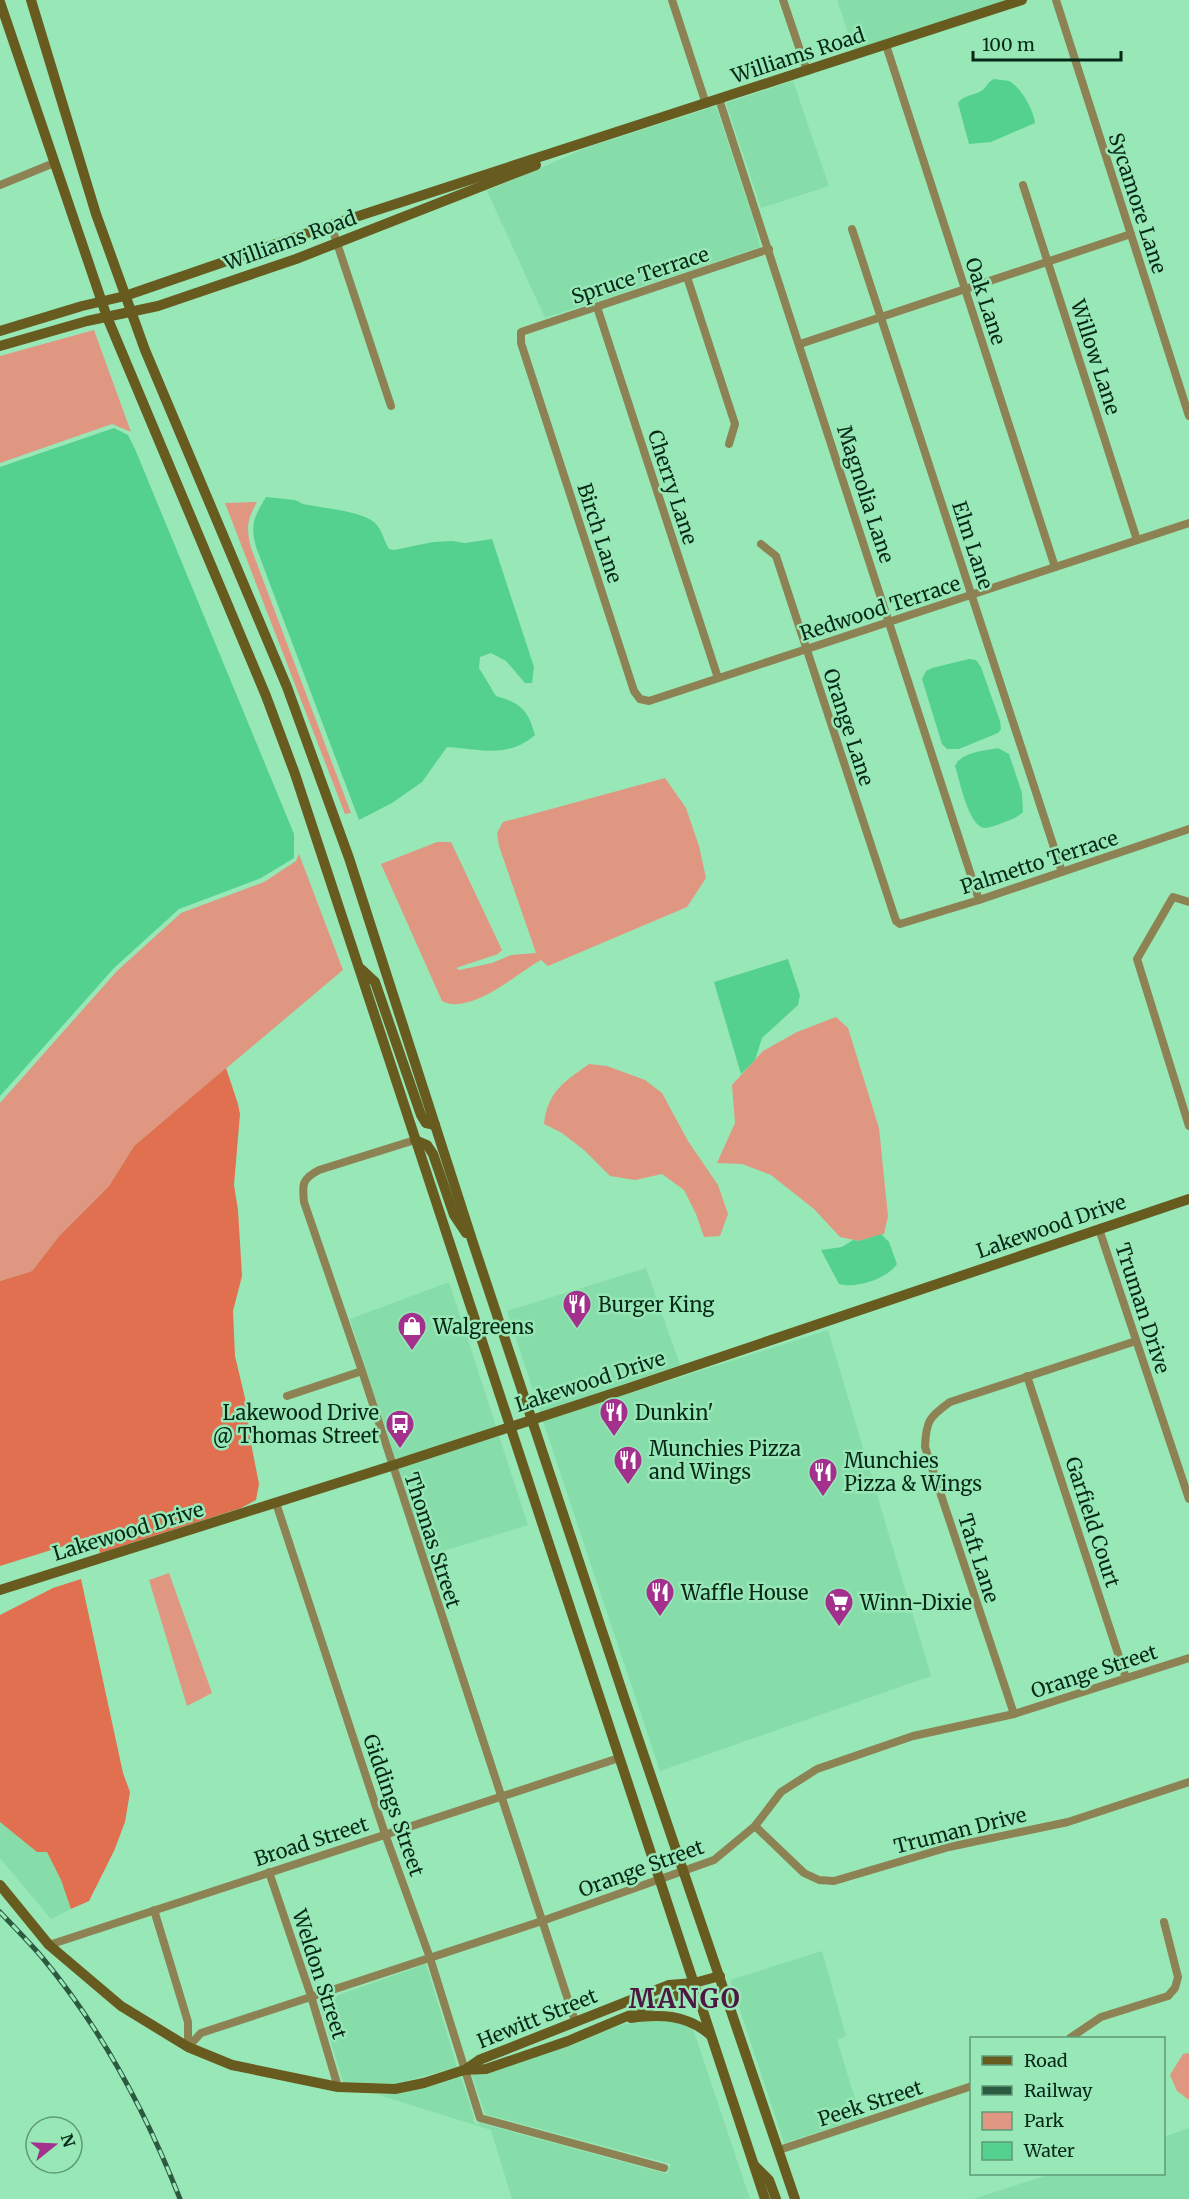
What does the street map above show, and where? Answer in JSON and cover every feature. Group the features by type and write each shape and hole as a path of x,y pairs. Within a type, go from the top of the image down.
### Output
{"main road":[{"path":"31,0 75,148 125,296 287,687 349,858 474,1246 625,1700 795,2199"},
{"name":"Williams Road","path":"0,331 125,296 331,225 1022,0"},
{"path":"0,2 107,317 266,696 309,814 508,1427 765,2199"},
{"name":"Williams Road","path":"0,346 107,317 132,313 296,259 512,176 584,144"},
{"path":"358,967 375,982 421,1115 426,1123 435,1125"},
{"path":"415,1140 427,1145 433,1154 454,1215 474,1246"},
{"name":"Lakewood Drive","path":"0,1590 391,1466 1189,1199"},
{"name":"Hewitt Street","path":"0,1885 49,1945 121,2006 188,2047 232,2065 338,2087 395,2089 424,2083 464,2070 486,2069 568,2041 676,1996 694,1983"},
{"name":"Hewitt Street","path":"464,2070 479,2060 669,1985 694,1983 720,1976"},
{"path":"618,2020 657,2014 680,2018 701,2027 710,2035"},
{"path":"753,2164 769,2180 776,2199"}],"street":[{"path":"672,0 706,104"},
{"path":"783,0 807,71"},
{"name":"Sycamore Lane","path":"1056,0 1189,416"},
{"name":"Oak Lane","path":"886,45 1055,567"},
{"name":"Magnolia Lane","path":"719,99 979,900"},
{"path":"0,185 54,163"},
{"name":"Willow Lane","path":"1023,185 1137,540"},
{"path":"331,225 391,406"},
{"name":"Elm Lane","path":"852,229 1062,872"},
{"path":"800,344 1131,234"},
{"name":"Spruce Terrace","path":"521,332 769,249"},
{"path":"687,277 735,424 729,444"},
{"name":"Cherry Lane","path":"597,307 718,678"},
{"name":"Birch Lane","path":"521,332 521,343 634,691 640,699 649,701 684,690"},
{"name":"Redwood Terrace","path":"684,690 1189,522"},
{"name":"Orange Lane","path":"761,544 776,556 896,921 900,924"},
{"name":"Palmetto Terrace","path":"900,924 979,900 1189,829"},
{"path":"1189,902 1173,897 1137,959 1189,1126"},
{"name":"Thomas Street","path":"415,1140 308,1175 303,1182 304,1202 362,1371 391,1466 575,2022"},
{"name":"Truman Drive","path":"1100,1229 1189,1499"},
{"name":"Taft Lane","path":"1014,1714 925,1447 926,1425 937,1411 950,1402 1136,1341"},
{"path":"287,1396 362,1371"},
{"name":"Garfield Court","path":"1027,1377 1126,1678"},
{"name":"Giddings Street","path":"276,1503 385,1834 430,1958 480,2118 664,2168"},
{"name":"Orange Street","path":"188,2047 201,2033 542,1921 714,1860 755,1826 781,1792 817,1769 913,1736 1014,1714 1189,1658"},
{"name":"Broad Street","path":"49,1945 619,1758"},
{"name":"Truman Drive","path":"755,1826 804,1873 819,1880 834,1881 949,1847 1068,1822 1189,1782"},
{"name":"Weldon Street","path":"269,1872 311,1996 338,2087"},
{"path":"154,1910 188,2022 188,2047"},
{"path":"1071,2037 1101,2017 1168,1995 1176,1988 1178,1977 1164,1922"},
{"name":"Peek Street","path":"779,2150 970,2087"}],"shaded area":[{"path":"837,0 1006,0 854,50"},
{"path":"793,81 829,186 761,208 726,103"},
{"path":"716,106 760,247 545,318 487,191 586,148"},
{"path":"226,1068 240,1114 234,1185 242,1276 233,1311 235,1356 245,1398 259,1484 256,1500 241,1508 100,1553 96,1536 0,1566 0,1281 32,1271 60,1235 109,1186 134,1146"},
{"path":"646,1268 680,1365 540,1412 507,1311"},
{"path":"449,1282 496,1426 395,1459 350,1319"},
{"path":"828,1330 931,1676 660,1771 543,1421"},
{"path":"499,1436 528,1525 427,1556 398,1469"},
{"path":"81,1579 123,1773 130,1792 125,1822 114,1851 89,1901 71,1909 61,1880 47,1852 37,1852 0,1822 0,1615 53,1588"},
{"path":"0,1822 36,1851 47,1852 61,1880 71,1909 51,1919 0,1858"},
{"path":"822,1951 846,2036 837,2040 861,2118 784,2143 730,1980"},
{"path":"426,1964 457,2067 395,2084 343,2082 319,2002"},
{"path":"657,2019 693,2029 750,2199 512,2199 491,2130 379,2095 426,2088 461,2077 473,2121 477,2125 480,2123 667,2174 671,2164 485,2114 472,2075 488,2073 582,2041 620,2025"},
{"path":"1189,2128 1189,2199 973,2199 1048,2175 1165,2175 1165,2137"}],"green space":[{"path":"94,330 131,432 112,424 0,463 0,356"},
{"path":"257,502 248,524 251,548 351,813 345,814 225,503"},
{"path":"665,778 686,808 699,846 706,878 687,907 548,966 541,960 480,998 454,1004 442,1001 381,864 437,842 451,842 502,950 498,954 456,968 459,970 492,963 511,955 536,953 499,846 497,833 503,822"},
{"path":"299,854 343,970 134,1146 109,1186 60,1235 32,1271 0,1281 0,1103 117,971 181,913 264,882 296,861"},
{"path":"836,1017 848,1028 879,1128 888,1216 884,1234 859,1241 840,1237 814,1209 771,1175 742,1164 717,1163 735,1123 732,1085 763,1051 797,1032"},
{"path":"589,1064 607,1066 645,1080 662,1093 688,1141 718,1185 728,1214 720,1236 704,1237 684,1190 662,1174 635,1180 610,1176 584,1150 562,1133 544,1124 553,1095 565,1082"},
{"path":"169,1573 212,1693 187,1706 149,1580"},
{"path":"1189,2053 1189,2100 1177,2091 1170,2075 1183,2054"}],"water":[{"path":"994,79 1009,81 1018,88 1029,106 1035,123 991,142 969,144 958,103 963,98 984,89"},
{"path":"114,428 128,435 135,449 294,834 294,858 261,878 179,909 114,968 0,1096 0,467"},
{"path":"266,497 295,500 303,504 362,516 376,524 389,549 394,550 433,542 465,543 492,539 534,667 532,683 525,683 506,661 491,653 480,657 479,668 496,696 522,709 535,735 525,742 504,750 447,747 422,782 392,803 359,820 256,547 253,532 254,521"},
{"path":"969,659 976,660 981,667 1001,729 998,733 959,749 947,749 942,744 922,679 926,671 932,668"},
{"path":"998,748 1009,754 1022,793 1023,812 1010,820 984,828 978,825 969,811 955,766 958,761 968,755"},
{"path":"788,959 800,995 798,1005 762,1038 755,1060 741,1074 714,982"},
{"path":"881,1234 889,1242 897,1264 893,1269 863,1284 839,1284 821,1250 842,1247 853,1240 859,1241"}],"railway":[{"path":"0,1912 41,1956 63,1984 102,2042 137,2103 180,2199"}],"place":[{"name":"Burger King","path":"577,1330"},
{"name":"Walgreens","path":"412,1352"},
{"name":"Dunkin'","path":"614,1438"},
{"name":"Lakewood Drive @ Thomas Street","path":"400,1450"},
{"name":"Munchies Pizza and Wings","path":"628,1486"},
{"name":"Munchies Pizza & Wings","path":"823,1498"},
{"name":"Waffle House","path":"660,1618"},
{"name":"Winn-Dixie","path":"839,1628"}],"district":[{"name":"MANGO","path":"685,1998"}]}
